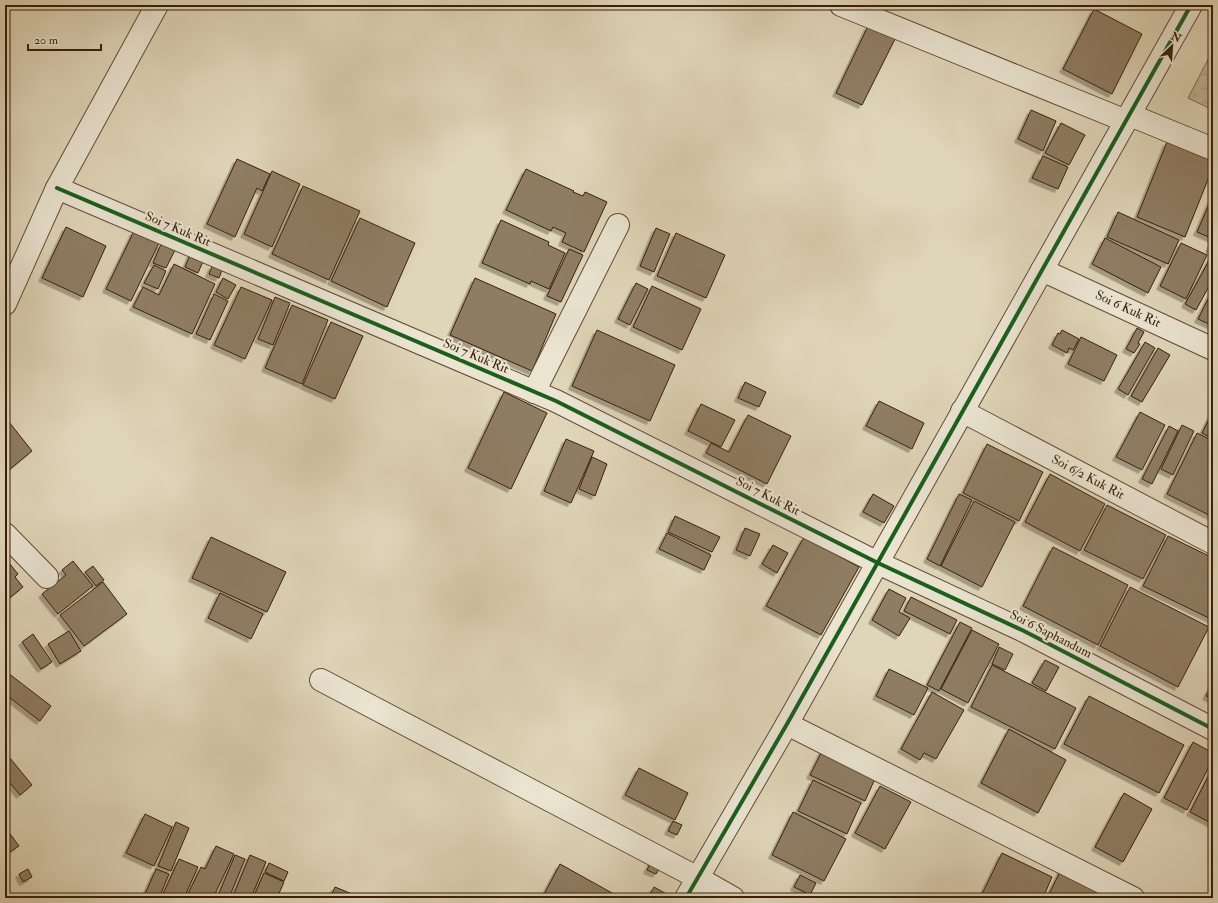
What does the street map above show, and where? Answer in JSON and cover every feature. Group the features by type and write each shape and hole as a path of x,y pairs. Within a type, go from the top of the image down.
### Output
{"street":[{"path":"5,304 57,188 157,5"},
{"path":"841,5 1213,150"},
{"path":"686,898 788,724 962,411 1191,5"},
{"name":"Soi 7 Kuk Rit","path":"57,188 564,405 878,563"},
{"path":"534,392 618,225"},
{"name":"Soi 6 Kuk Rit","path":"1042,270 1213,349"},
{"name":"Soi 6/2 Kuk Rit","path":"962,411 1213,543"},
{"path":"5,534 47,577"},
{"name":"Soi 6 Saphandum","path":"878,563 1024,631 1213,729"},
{"path":"321,680 698,878 733,898"},
{"path":"788,724 1133,898"}],"green space":[{"path":"1213,50 1213,110 1188,98"}],"building":[{"path":"1094,9 1142,34 1112,94 1063,69"},
{"path":"868,26 895,39 862,105 836,93"},
{"path":"1031,110 1056,121 1043,151 1018,139"},
{"path":"1061,123 1085,135 1069,165 1045,153"},
{"path":"1167,142 1213,161 1213,167 1185,237 1137,217"},
{"path":"1043,156 1068,167 1058,189 1032,178"},
{"path":"237,159 270,174 262,191 257,188 235,237 207,224"},
{"path":"526,169 574,191 573,192 583,196 585,192 607,202 584,252 562,242 566,233 553,227 551,231 506,210"},
{"path":"272,171 300,184 272,247 244,234"},
{"path":"303,186 360,211 329,280 272,254"},
{"path":"1213,195 1213,239 1197,232"},
{"path":"1118,212 1179,240 1168,264 1107,237"},
{"path":"360,218 415,243 387,307 331,281"},
{"path":"501,220 549,242 548,245 565,253 549,289 531,281 530,284 482,263"},
{"path":"66,227 106,246 83,297 42,278"},
{"path":"656,228 670,234 654,272 640,266"},
{"path":"134,231 159,243 131,301 106,289"},
{"path":"676,233 725,255 706,298 657,276"},
{"path":"1105,238 1161,267 1148,293 1092,264"},
{"path":"1181,243 1207,255 1186,299 1160,286"},
{"path":"1213,243 1213,251 1209,249"},
{"path":"161,244 175,250 166,268 153,263"},
{"path":"569,249 583,255 561,302 547,296"},
{"path":"191,253 204,259 198,273 185,267"},
{"path":"1211,257 1213,258 1213,279 1196,310 1185,304"},
{"path":"174,264 215,284 192,334 133,307 143,287 159,295"},
{"path":"154,265 166,271 158,289 144,283"},
{"path":"212,266 222,270 219,278 209,274"},
{"path":"223,278 236,285 228,299 216,292"},
{"path":"475,278 556,314 532,371 450,335"},
{"path":"636,283 648,289 630,325 618,319"},
{"path":"652,286 701,309 682,350 633,327"},
{"path":"241,287 272,300 245,359 214,345"},
{"path":"1212,291 1213,292 1213,326 1198,319"},
{"path":"214,294 228,301 210,340 196,334"},
{"path":"275,297 290,303 273,345 258,339"},
{"path":"292,305 328,320 302,384 265,368"},
{"path":"331,322 363,336 335,399 303,385"},
{"path":"1137,328 1144,332 1138,343 1140,344 1134,353 1126,349"},
{"path":"597,330 675,365 650,421 572,386"},
{"path":"1062,330 1079,339 1073,350 1069,348 1067,353 1052,345 1058,333 1060,334"},
{"path":"1081,337 1117,355 1104,381 1068,364"},
{"path":"1145,342 1155,348 1128,395 1118,389"},
{"path":"1158,348 1170,355 1142,402 1131,396"},
{"path":"745,382 766,392 759,407 738,398"},
{"path":"504,392 547,413 511,489 468,468"},
{"path":"879,401 924,423 912,449 866,426"},
{"path":"701,404 735,420 721,447 688,431"},
{"path":"1213,411 1213,439 1202,433"},
{"path":"1140,412 1165,425 1142,470 1116,457"},
{"path":"748,415 791,436 767,484 706,453 711,443 729,452"},
{"path":"5,417 32,451 9,470 5,465"},
{"path":"1182,425 1194,431 1173,475 1161,469"},
{"path":"1169,426 1178,431 1152,484 1142,479"},
{"path":"1197,433 1213,441 1213,517 1167,494"},
{"path":"566,439 594,451 571,503 544,491"},
{"path":"987,444 1043,472 1019,521 963,493"},
{"path":"592,457 607,464 595,496 579,489"},
{"path":"1050,474 1105,504 1080,551 1025,522"},
{"path":"873,494 894,506 884,523 863,512"},
{"path":"959,494 972,500 940,566 927,559"},
{"path":"974,501 1015,522 982,587 941,566"},
{"path":"1107,505 1166,535 1143,579 1084,550"},
{"path":"675,516 720,537 712,552 668,532"},
{"path":"745,528 760,534 750,556 736,550"},
{"path":"667,533 711,555 704,570 659,549"},
{"path":"1168,536 1213,558 1213,620 1143,586"},
{"path":"211,537 286,572 267,612 192,578"},
{"path":"804,537 859,567 821,635 766,606"},
{"path":"773,545 788,553 777,573 762,564"},
{"path":"1053,547 1128,585 1098,645 1023,606"},
{"path":"5,558 18,574 15,577 23,587 7,600 5,597"},
{"path":"73,561 93,586 58,614 42,594 66,575 62,570"},
{"path":"93,566 104,580 96,586 85,572"},
{"path":"103,582 127,614 84,646 60,615"},
{"path":"1130,587 1209,627 1178,687 1100,646"},
{"path":"889,589 906,598 899,612 910,618 899,636 872,620"},
{"path":"220,593 263,614 251,639 208,618"},
{"path":"911,597 957,620 950,634 904,611"},
{"path":"960,622 972,628 939,691 927,685"},
{"path":"972,630 999,644 968,703 941,689"},
{"path":"69,631 81,651 60,664 48,644"},
{"path":"33,634 52,662 41,669 22,642"},
{"path":"999,647 1013,654 1005,670 992,664"},
{"path":"1045,660 1059,667 1046,691 1032,683"},
{"path":"992,665 1076,708 1055,749 971,707"},
{"path":"889,669 928,688 914,715 876,696"},
{"path":"8,673 51,706 40,721 5,694 5,677"},
{"path":"1213,683 1213,700 1206,696"},
{"path":"932,692 964,710 936,759 924,753 920,760 901,749"},
{"path":"1089,696 1184,745 1159,793 1064,744"},
{"path":"1009,729 1066,760 1038,813 981,783"},
{"path":"1193,742 1213,753 1213,759 1187,810 1164,798"},
{"path":"824,747 878,772 865,801 810,775"},
{"path":"5,752 32,785 20,795 5,777"},
{"path":"1213,767 1213,824 1190,812"},
{"path":"639,768 688,793 675,820 625,795"},
{"path":"813,780 861,803 847,834 798,811"},
{"path":"880,786 911,802 885,849 855,833"},
{"path":"1124,793 1152,809 1123,862 1095,847"},
{"path":"793,812 846,839 824,881 772,855"},
{"path":"145,814 172,827 154,866 126,853"},
{"path":"673,821 682,825 677,835 668,831"},
{"path":"176,822 189,828 171,871 158,866"},
{"path":"5,827 19,846 5,855"},
{"path":"216,846 234,854 213,898 186,898 201,867 205,869"},
{"path":"1002,853 1052,877 1043,898 985,898 981,896"},
{"path":"235,855 245,859 229,898 217,898"},
{"path":"250,855 266,862 251,898 232,898"},
{"path":"179,859 198,867 184,898 168,898 162,896"},
{"path":"652,860 662,865 656,874 647,870"},
{"path":"269,863 288,872 284,881 265,872"},
{"path":"560,864 621,898 542,898"},
{"path":"1062,868 1124,898 1047,898"},
{"path":"28,869 32,877 23,882 19,874"},
{"path":"156,869 169,874 159,898 145,894"},
{"path":"264,873 284,882 277,898 253,898"},
{"path":"800,875 816,883 810,895 794,887"},
{"path":"335,887 357,896 356,898 330,898"},
{"path":"654,887 670,896 669,898 651,898 649,896"}],"cycle path":[{"path":"686,898 787,724 1191,5"},
{"path":"57,188 556,401 878,563 1024,631 1213,729"}]}
